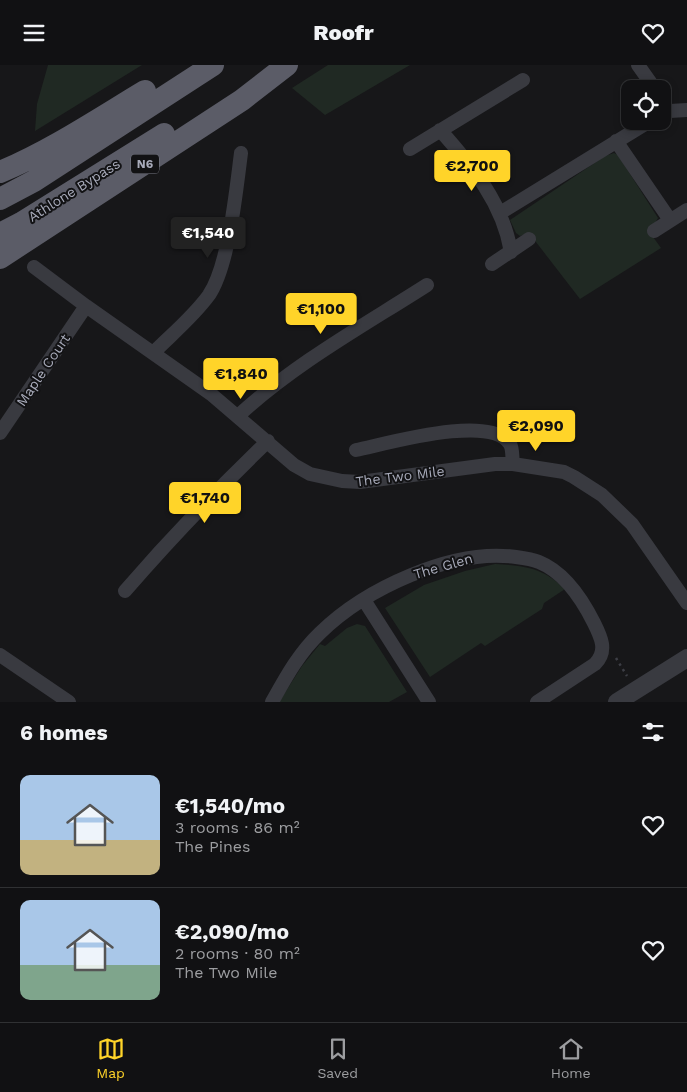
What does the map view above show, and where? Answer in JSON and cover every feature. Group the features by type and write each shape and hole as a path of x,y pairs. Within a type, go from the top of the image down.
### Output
{"highway":[{"path":"0,172 14,167 190,65"},
{"name":"Athlone Bypass","path":"0,199 34,181 213,65"},
{"name":"Athlone Bypass","path":"0,234 21,223 275,65"},
{"name":"N6","path":"0,258 242,100 287,65"}],"street":[{"path":"638,65 649,80"},
{"path":"410,149 523,80"},
{"path":"671,109 687,110"},
{"path":"440,130 472,166 492,197 500,213 511,252"},
{"path":"500,213 635,130"},
{"path":"616,141 670,220"},
{"path":"153,353 200,306 214,285 224,256 241,153"},
{"path":"654,231 687,210"},
{"path":"492,264 530,239"},
{"name":"The Two Mile","path":"34,267 238,416 294,465 310,474 342,481 360,481 513,463 564,472 574,477 607,500 632,524 687,603"},
{"path":"238,416 316,355 427,285"},
{"name":"Maple Court","path":"0,433 86,306"},
{"path":"356,450 434,433 465,430 488,432 509,443 512,449 513,463"},
{"path":"125,591 225,482 268,441"},
{"name":"The Glen","path":"272,702 306,648 327,627 364,600 397,581 468,557 498,555 539,561 545,565 571,587 593,620 599,632 603,649"},
{"path":"364,600 429,702"},
{"path":"537,702 590,669 599,661 603,649"},
{"path":"0,655 69,702"},
{"path":"618,702 687,658"}],"path":[{"path":"603,649 616,657 637,690"}],"shaded area":[{"path":"48,65 142,65 35,131 37,104"},
{"path":"328,65 410,65 325,115 292,88"},
{"path":"614,153 618,155 658,218 648,230 661,248 580,299 529,233 520,236 516,233 510,220 605,156"},
{"path":"495,564 533,569 549,576 565,589 544,603 542,609 485,646 481,643 430,677 385,608 424,585 465,571"},
{"path":"357,624 365,626 407,692 389,702 279,702 302,666 320,644 325,646 347,628"}]}
